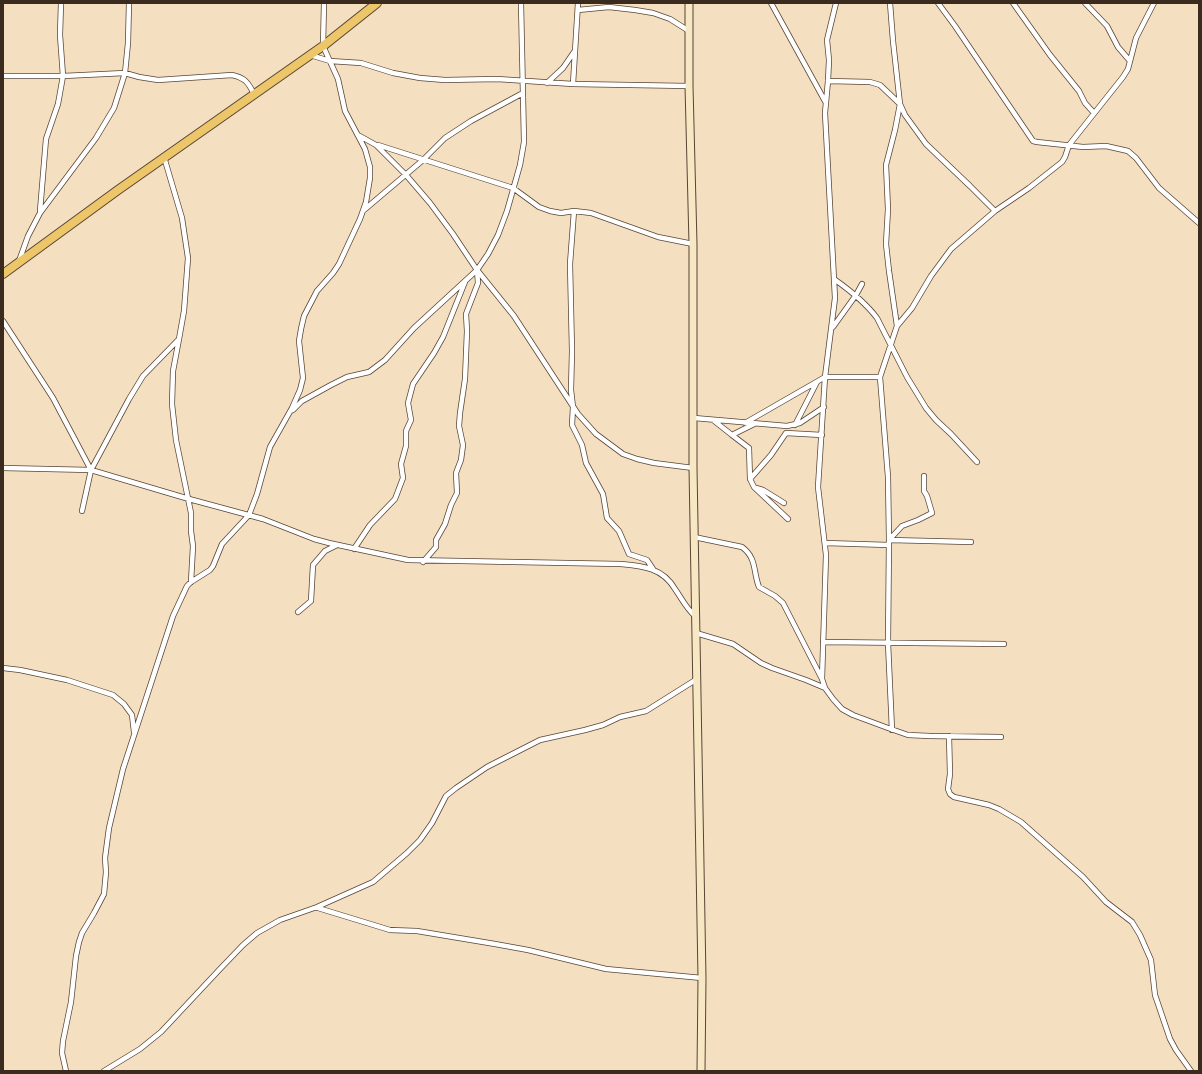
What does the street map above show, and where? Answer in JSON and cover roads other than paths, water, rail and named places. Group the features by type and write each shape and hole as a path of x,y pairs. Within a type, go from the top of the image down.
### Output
{"highway":[{"path":"3,274 323,46 377,3"}],"main road":[{"path":"689,3 688,86 693,244 693,468 702,978 701,1071"}],"street":[{"path":"40,213 46,139 58,104 63,76 60,34 61,3"},
{"path":"18,263 28,236 40,213 96,138 114,108 125,73 128,43 129,3"},
{"path":"66,1071 62,1053 63,1041 71,1002 78,942 104,894 106,872 105,858 109,828 123,769 173,616 184,590 191,582 213,566 222,544 249,515 257,494 270,447 296,399 303,378 299,341 304,316 316,291 333,273 339,264 363,211 370,178 370,166 365,149 345,111 338,79 323,46 324,3"},
{"path":"286,417 302,401 347,377 369,372 385,360 414,328 477,270 488,254 508,211 520,165 524,142 521,3"},
{"path":"573,84 578,3"},
{"path":"771,3 826,103"},
{"path":"822,679 826,576 825,543 818,493 825,377 835,298 825,113 829,60 827,40 836,3"},
{"path":"890,3 900,104 888,155 886,174 888,209 886,244 897,326"},
{"path":"938,3 956,26 1033,141 1069,144 1083,147 1106,146 1128,150 1159,188 1199,223"},
{"path":"1013,3 1050,55 1079,91 1085,103 1094,113"},
{"path":"1085,3 1106,26 1118,47 1130,61"},
{"path":"892,730 888,643 888,477 880,377 897,326 912,308 931,276 951,249 995,211 1029,188 1062,162 1069,144 1124,77 1128,69 1136,38 1154,3"},
{"path":"578,10 609,7 641,11 670,19 689,31"},
{"path":"547,83 563,68 575,50"},
{"path":"310,55 330,61 361,63 393,73 420,78 445,80 523,80 573,84 688,86"},
{"path":"3,76 63,76 125,73 158,80 232,75 241,78 249,84 254,94"},
{"path":"828,80 870,82 880,85 900,104 905,115 926,144 995,211"},
{"path":"363,211 424,160 445,138 471,121 523,93"},
{"path":"356,134 376,145 513,188 539,207 550,211 561,213 574,211 591,214 658,237 693,244"},
{"path":"376,145 406,175 439,215 477,270 514,316 573,407 596,434 623,454 654,463 693,468"},
{"path":"164,158 182,218 188,258 184,311 173,371 172,404 176,440 191,513 193,546 191,582"},
{"path":"574,211 570,264 572,351 571,390 573,407 572,425 582,445 586,463 603,494 607,518 619,531 629,554 647,560 653,569"},
{"path":"423,562 436,547 436,540 445,524 451,505 457,493 456,473 461,460 463,445 459,426 465,379 468,331 466,314 478,283 477,270"},
{"path":"834,279 856,295 877,318 906,377 926,408 978,462"},
{"path":"354,549 370,525 395,499 403,478 401,464 406,446 406,431 411,420 408,403 413,384 443,337 466,280"},
{"path":"832,328 856,295 862,284"},
{"path":"3,321 53,398 92,470"},
{"path":"82,511 92,470 129,399 143,376 179,339"},
{"path":"746,423 825,377 880,377"},
{"path":"795,425 817,382"},
{"path":"694,418 787,426 795,425 824,406"},
{"path":"713,420 749,448 750,479 756,488 788,519"},
{"path":"732,435 754,424"},
{"path":"750,479 771,455 786,433 822,435"},
{"path":"3,468 92,470 188,500 249,515 280,525 314,539 408,560 423,562 497,561 621,564 644,566 662,574 671,582 687,609 695,616"},
{"path":"889,543 902,526 932,513 924,491 924,476"},
{"path":"756,488 763,490 784,503"},
{"path":"694,537 742,548 748,552 753,560 760,587 783,603 826,688 842,709 853,715 908,735 1000,737"},
{"path":"825,543 971,542"},
{"path":"298,612 311,601 313,565 325,552 337,545"},
{"path":"696,633 733,644 772,668 826,688"},
{"path":"823,642 1004,644"},
{"path":"3,668 20,670 66,680 113,695 124,704 132,715 134,734"},
{"path":"104,1071 140,1049 161,1032 234,954 257,933 280,920 317,908 366,887 381,877 420,840 432,823 446,796 487,767 538,740 585,730 603,725 620,717 646,711 696,679"},
{"path":"949,736 950,774 948,789 950,794 954,797 989,805 1021,822 1083,877 1106,902 1132,922 1140,935 1150,960 1155,995 1170,1039 1191,1071"},
{"path":"317,908 390,930 417,931 495,944 528,950 606,969 702,978"}]}
